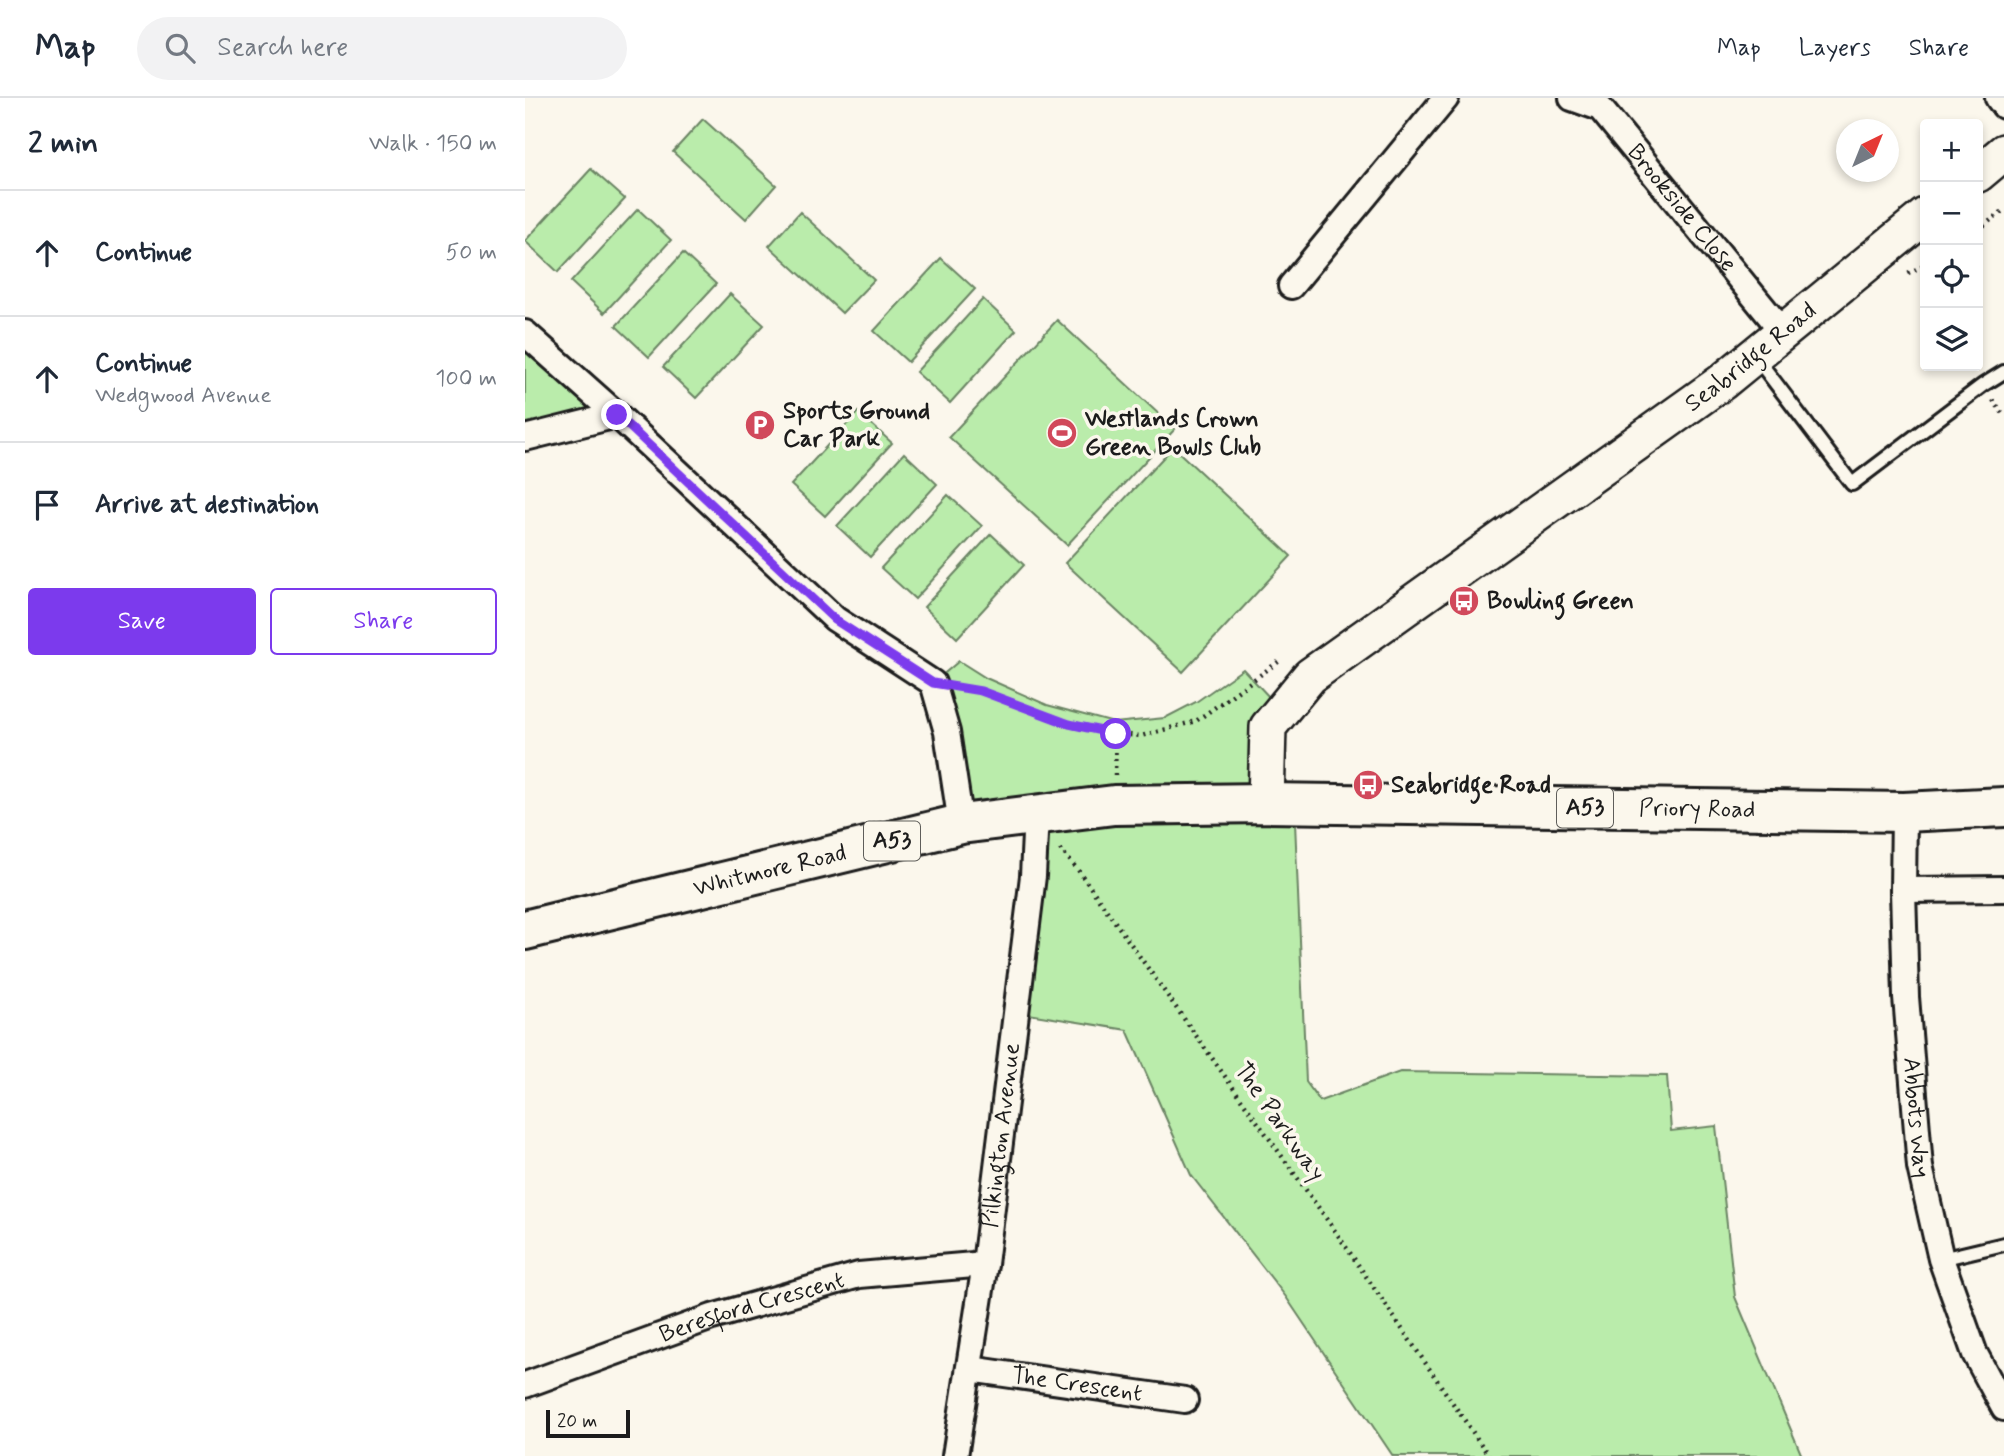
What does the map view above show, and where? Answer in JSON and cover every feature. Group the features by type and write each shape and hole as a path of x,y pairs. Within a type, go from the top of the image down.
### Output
{"highway":[{"name":"Priory Road","path":"1266,803 1904,812 2004,807"},
{"name":"Whitmore Road","path":"525,930 961,824 1114,805 1266,803"}],"main road":[{"path":"1983,170 2004,152"},
{"name":"Seabridge Road","path":"1266,803 1268,727 1310,676 1700,398 1920,220"}],"street":[{"path":"1291,286 1446,98"},
{"name":"Brookside Close","path":"1572,98 1599,108 1783,332"},
{"path":"1998,98 2004,106"},
{"path":"525,333 617,415 835,620 933,683 947,732 961,824"},
{"path":"525,438 617,415"},
{"name":"Abbots Way","path":"1904,812 1906,997 1920,1167 1941,1259 1975,1354 2004,1408"},
{"name":"Pilkington Avenue","path":"955,1456 985,1265 1033,876 1036,813"},
{"path":"1903,890 2004,889"},
{"name":"Beresford Crescent","path":"525,1385 712,1317 859,1275 985,1265"},
{"name":"The Crescent","path":"970,1368 1185,1400"}],"lane":[{"path":"1754,355 1852,484 2004,372"},
{"path":"1941,1259 2004,1244"}],"path":[{"path":"1983,226 2004,210"},
{"path":"933,683 981,691 1069,724 1107,733 1141,736 1196,721 1284,657"},
{"name":"The Parkway","path":"1036,813 1047,834 1078,870 1333,1228 1489,1456"}],"green space":[{"path":"703,119 776,185 746,219 673,152"},
{"path":"591,169 625,199 558,272 525,241"},
{"path":"638,209 671,240 604,313 571,282"},
{"path":"800,212 874,280 842,313 769,246"},
{"path":"683,253 716,284 649,357 616,326"},
{"path":"941,258 975,289 908,362 874,331"},
{"path":"730,294 764,325 696,398 663,367"},
{"path":"983,299 1016,330 950,403 916,372"},
{"name":"Westlands Crown Green Bowls Club","path":"1057,320 1175,429 1067,545 949,437"},
{"path":"525,333 617,415 525,438"},
{"path":"858,412 892,443 825,516 791,485"},
{"name":"Westlands Crown Green Bowls Club","path":"1173,447 1291,556 1183,672 1065,563"},
{"path":"904,453 937,484 870,557 837,526"},
{"path":"948,495 982,526 915,599 881,568"},
{"path":"991,534 1024,565 957,638 924,607"},
{"path":"959,661 986,678 1047,705 1114,723 1165,718 1196,702 1243,669 1270,698 1266,803 961,824 933,683"},
{"path":"1295,822 1306,1082 1320,1101 1400,1072 1667,1076 1671,1131 1716,1126 1735,1297 1802,1456 1393,1456 1286,1297 1191,1175 1127,1030 1016,1012 1047,834 1060,827"}],"place":[{"name":"Sports Ground Car Park","path":"760,425"},
{"name":"Westlands Crown Green Bowls Club","path":"1062,433"},
{"name":"Bowling Green","path":"1464,601"},
{"name":"Seabridge Road","path":"1368,785"}],"route":[{"path":"617,415 835,620 933,683 981,691 1069,724 1116,734"}]}
